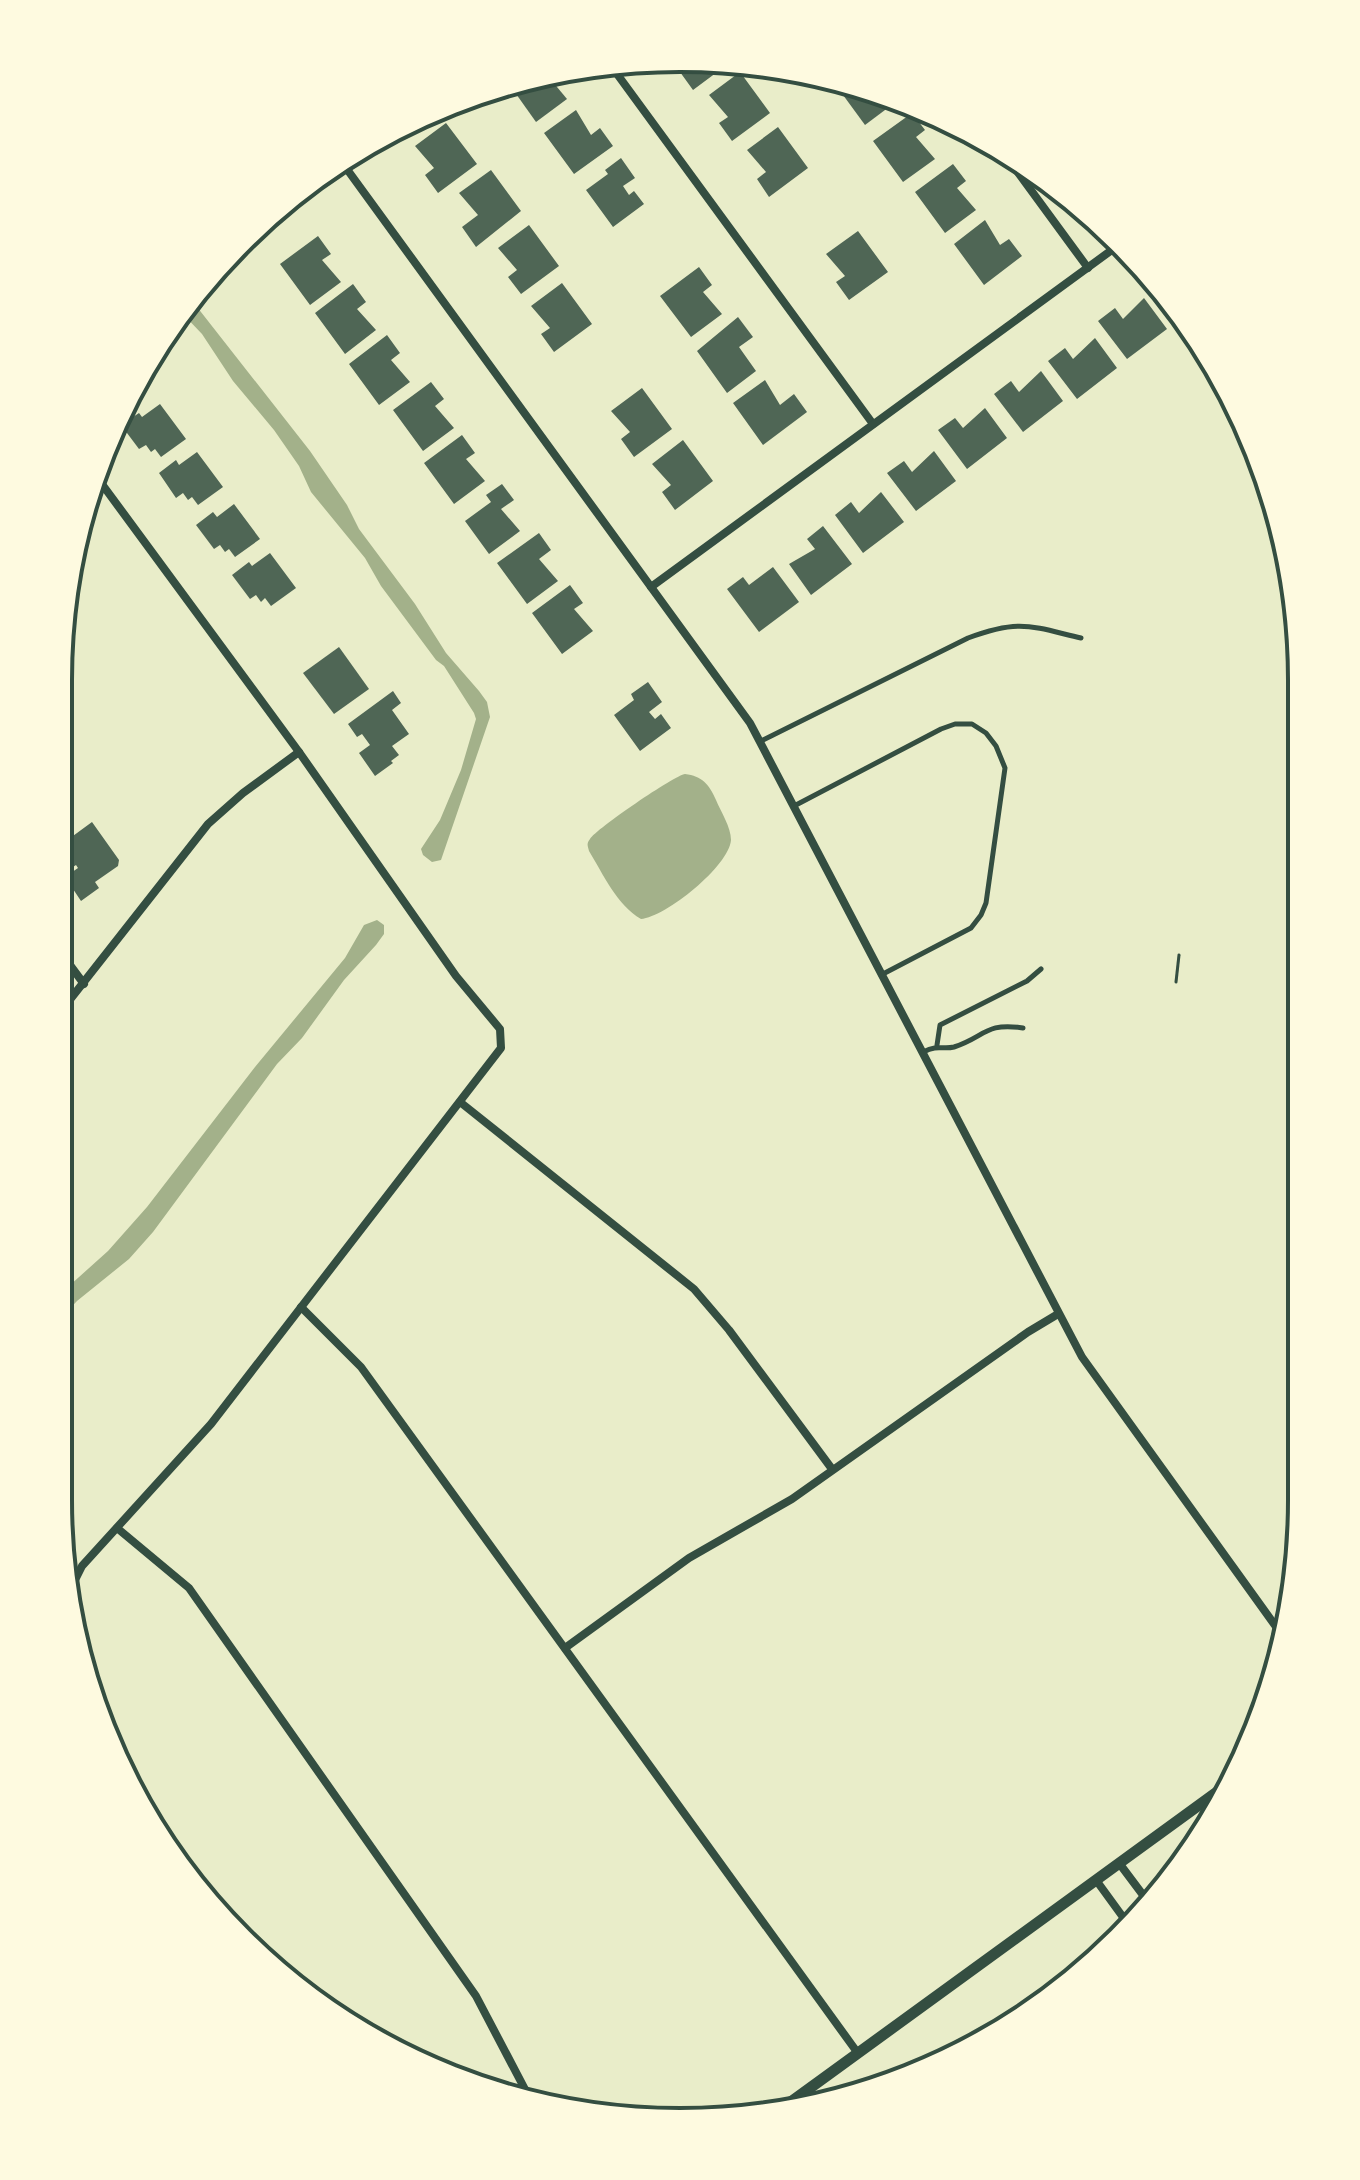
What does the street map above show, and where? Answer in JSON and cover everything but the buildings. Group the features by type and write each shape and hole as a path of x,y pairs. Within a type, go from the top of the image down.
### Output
{"street":[{"path":"618,75 873,424"},
{"path":"348,170 761,741 1058,1314 1096,1377 1275,1625"},
{"path":"1020,176 1088,268"},
{"path":"651,587 1111,251"},
{"path":"77,1577 82,1566 211,1424 501,1048 500,1029 456,976 299,752 104,486"},
{"path":"72,998 208,824 243,793 299,752"},
{"path":"72,968 84,984"},
{"path":"460,1102 694,1289 729,1330 832,1469"},
{"path":"301,1307 361,1367 857,2052"},
{"path":"565,1648 689,1558 792,1499 1058,1314"},
{"path":"117,1528 189,1588 476,1996 524,2087"},
{"path":"798,2096 1211,1796"},
{"path":"1119,1863 1142,1894"},
{"path":"1096,1880 1123,1917"}],"lane":[{"path":"761,741 968,638 993,629 1021,624 1081,638"},
{"path":"794,806 955,724 972,724 986,733 996,746 1005,768 986,903 981,915 971,928 881,975"},
{"path":"937,1045 940,1025 1027,981 1041,969"},
{"path":"922,1053 937,1045 952,1048 994,1026 1023,1028"}],"path":[{"path":"1176,982 1179,955"}],"shaded area":[{"path":"199,309 310,451 347,505 359,529 415,604 446,653 487,702 490,717 441,860 432,862 421,849 440,820 461,770 476,719 474,713 444,666 436,660 381,586 365,558 311,492 299,466 233,381 202,334 190,321"},
{"path":"685,774 700,779 711,789 731,835 728,851 708,876 680,900 641,919 625,906 611,888 589,851 588,842 620,814"},
{"path":"377,920 384,925 384,934 344,980 302,1038 277,1064 153,1232 129,1259 72,1306 72,1283 108,1251 147,1207 255,1067 345,958 364,925"}]}
